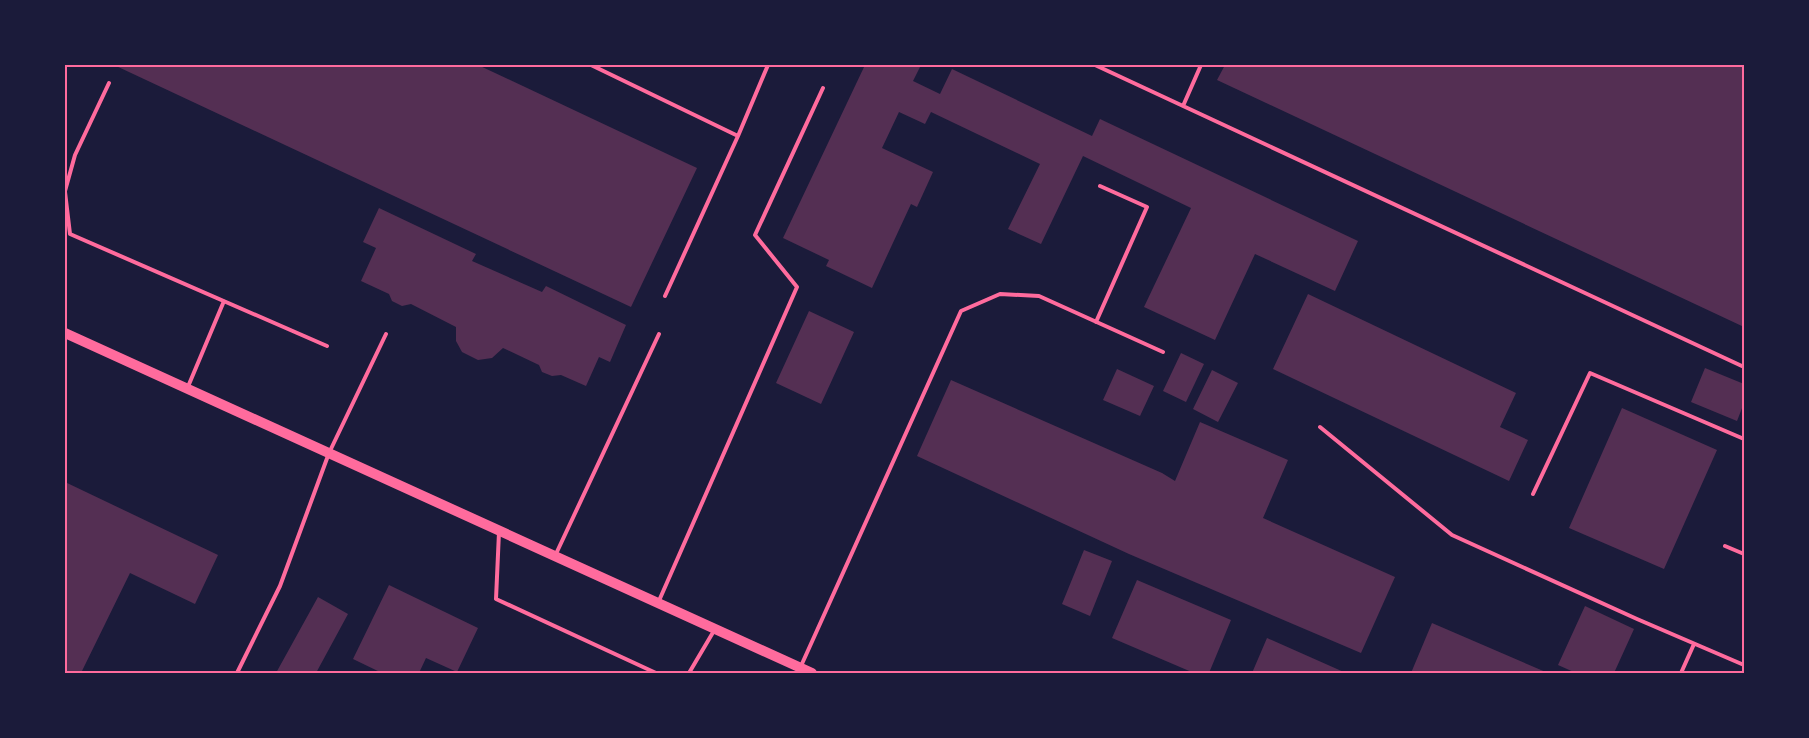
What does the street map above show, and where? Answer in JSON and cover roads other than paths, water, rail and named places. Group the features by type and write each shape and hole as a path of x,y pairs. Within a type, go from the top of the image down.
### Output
{"main road":[{"path":"65,333 812,673"}],"lane":[{"path":"591,65 738,136"},
{"path":"665,296 738,136 768,65"},
{"path":"1095,65 1744,367"},
{"path":"1182,106 1201,65"},
{"path":"109,83 75,155 65,192 70,234 327,346"},
{"path":"658,603 797,287 755,235 823,88"},
{"path":"1096,322 1147,207 1100,186"},
{"path":"800,668 961,311 1000,294 1039,296 1163,352"},
{"path":"187,388 224,301"},
{"path":"237,673 280,586 329,453 386,334"},
{"path":"555,556 660,334"},
{"path":"1533,494 1590,373 1744,439"},
{"path":"1320,427 1452,535 1744,665"},
{"path":"499,531 496,598 656,673"},
{"path":"1725,546 1744,554"},
{"path":"689,673 715,629"},
{"path":"1681,673 1694,644"}]}
